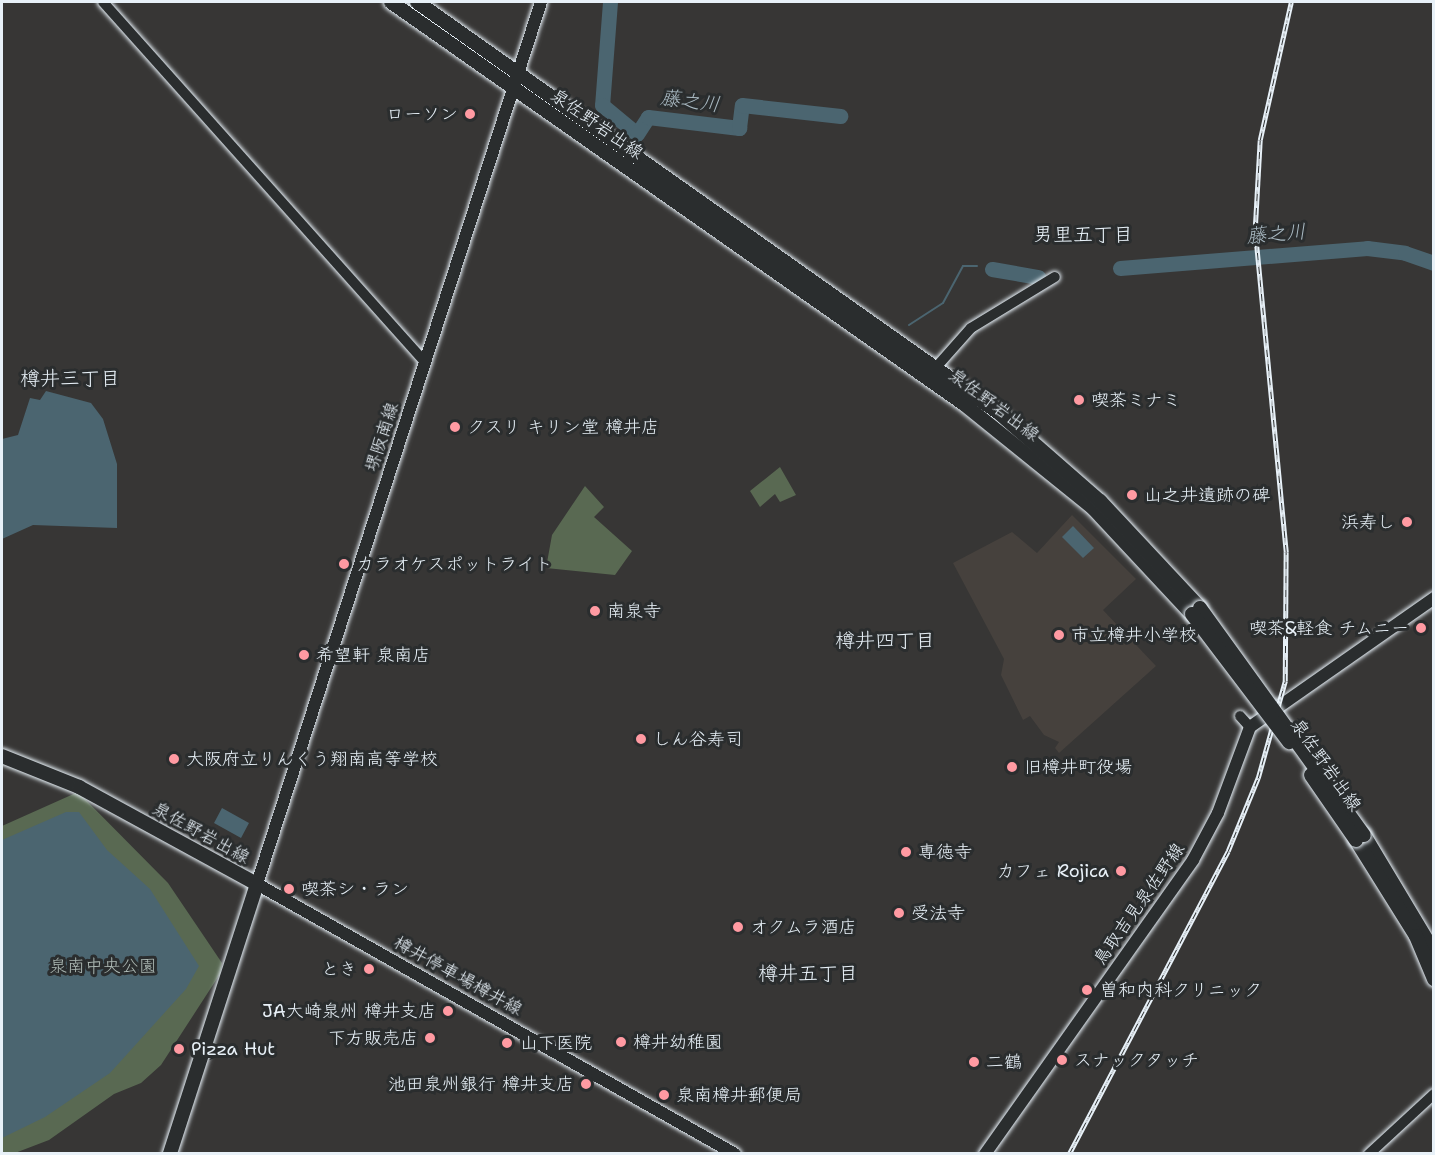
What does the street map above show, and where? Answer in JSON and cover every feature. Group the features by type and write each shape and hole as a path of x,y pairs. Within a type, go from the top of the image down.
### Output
{"main road":[{"name":"泉佐野岩出線","path":"391,2 932,371"},
{"name":"泉佐野岩出線","path":"417,2 518,72 932,371 1093,508 1196,611 1360,837 1434,952"},
{"name":"堺阪南線","path":"257,884 541,2"},
{"path":"1250,727 1434,598"},
{"name":"鳥取吉見泉佐野線","path":"985,1154 1176,888 1218,813 1250,727"},
{"name":"泉佐野岩出線","path":"2,756 79,787 257,884 170,1154"},
{"name":"泉佐野岩出線","path":"1360,837 1416,936 1434,979"},
{"name":"樽井停車場樽井線","path":"257,884 735,1154"}],"street":[{"path":"104,2 425,362"},
{"path":"932,371 971,328 1055,277"},
{"path":"1240,716 1250,727"},
{"path":"1369,1154 1434,1094"}],"shaded area":[{"name":"市立樽井小学校","path":"1072,515 1136,579 1103,610 1156,666 1059,753 1055,748 1059,742 1044,735 1030,716 1023,720 1001,675 1004,659 953,563 1012,532 1037,553"}],"green space":[{"path":"780,467 796,495 780,502 775,494 760,507 750,491"},
{"path":"585,486 604,507 594,517 632,551 615,575 546,568 552,535"},
{"name":"泉南中央公園","path":"78,792 168,883 222,963 220,974 161,1065 141,1083 114,1094 49,1140 15,1153 2,1154 2,826"}],"water":[{"path":"46,391 91,403 103,419 117,464 117,528 33,525 2,539 2,439 18,435 30,398 40,400"},
{"path":"1073,526 1094,548 1083,558 1062,537"},
{"path":"222,808 249,823 241,838 214,823"},
{"name":"泉南中央公園","path":"66,812 79,812 107,850 150,889 199,966 186,989 110,1073 45,1117 2,1138 2,840"}],"waterway":[{"name":"藤之川","path":"610,2 602,105 637,134 648,117 739,128 742,105 840,116"},
{"name":"藤之川","path":"1120,268 1367,248 1405,253 1434,263"},
{"path":"909,325 943,303 963,266 977,266"},
{"name":"藤之川","path":"992,269 1038,277"}],"railway":[{"path":"1069,1154 1228,851 1258,778 1285,681 1286,552 1255,229 1260,140 1291,2"}],"place":[{"name":"ローソン","path":"470,114"},
{"name":"喫茶ミナミ","path":"1079,400"},
{"name":"クスリ キリン堂 樽井店","path":"455,427"},
{"name":"山之井遺跡の碑","path":"1132,495"},
{"name":"浜寿し","path":"1407,522"},
{"name":"カラオケスポットライト","path":"344,564"},
{"name":"南泉寺","path":"595,611"},
{"name":"喫茶&軽食 チムニー","path":"1421,628"},
{"name":"市立樽井小学校","path":"1059,635"},
{"name":"希望軒 泉南店","path":"304,655"},
{"name":"しん谷寿司","path":"641,739"},
{"name":"大阪府立りんくう翔南高等学校","path":"174,759"},
{"name":"旧樽井町役場","path":"1012,767"},
{"name":"専徳寺","path":"906,852"},
{"name":"カフェ Rojica","path":"1121,871"},
{"name":"喫茶シ・ラン","path":"289,889"},
{"name":"受法寺","path":"899,913"},
{"name":"オクムラ酒店","path":"738,927"},
{"name":"とき","path":"369,969"},
{"name":"曽和内科クリニック","path":"1087,990"},
{"name":"JA大崎泉州 樽井支店","path":"448,1011"},
{"name":"下方販売店","path":"430,1038"},
{"name":"樽井幼稚園","path":"621,1042"},
{"name":"山下医院","path":"507,1043"},
{"name":"Pizza Hut","path":"179,1049"},
{"name":"スナックタッチ","path":"1062,1060"},
{"name":"二鶴","path":"974,1062"},
{"name":"池田泉州銀行 樽井支店","path":"586,1084"},
{"name":"泉南樽井郵便局","path":"664,1095"}],"district":[{"name":"男里五丁目","path":"1083,234"},
{"name":"樽井三丁目","path":"70,378"},
{"name":"樽井四丁目","path":"885,640"},
{"name":"樽井五丁目","path":"808,973"}]}
